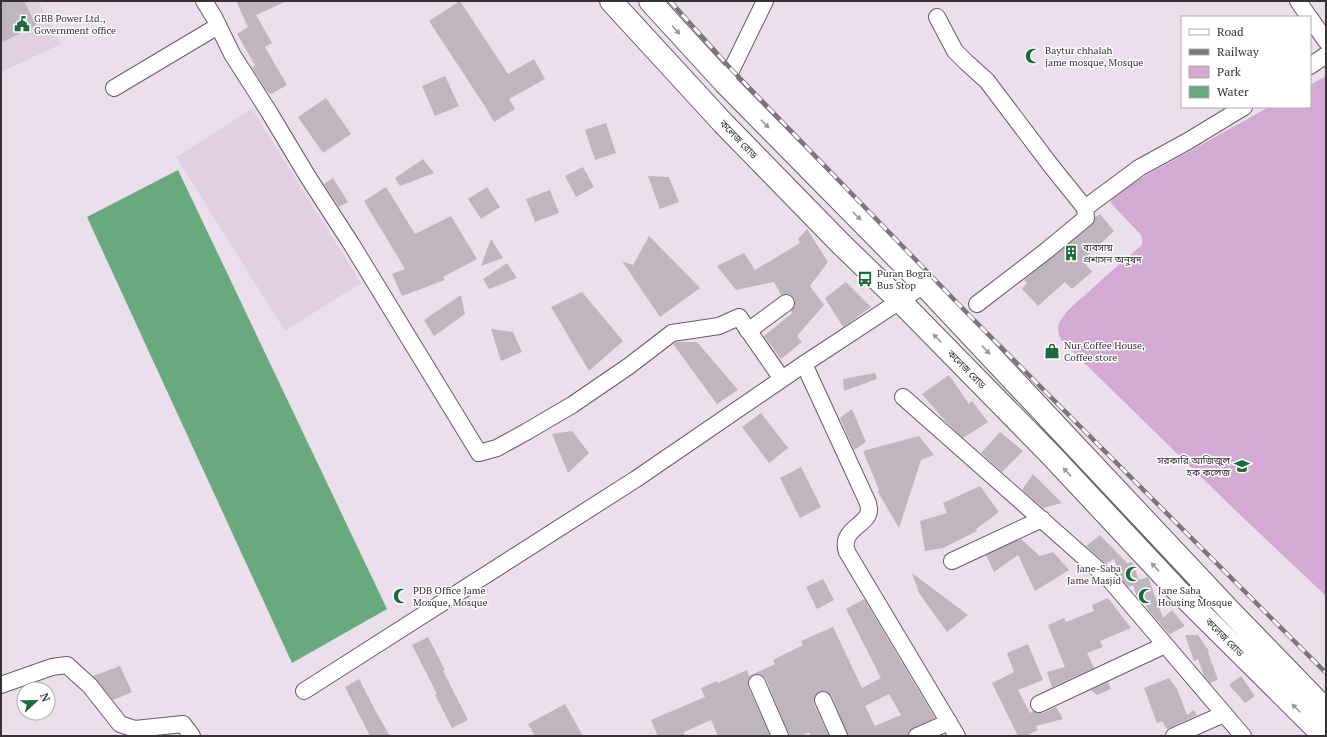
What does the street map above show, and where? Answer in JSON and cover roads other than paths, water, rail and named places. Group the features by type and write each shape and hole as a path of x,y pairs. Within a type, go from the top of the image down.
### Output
{"highway":[{"name":"কলেজ রোড","path":"611,1 724,123 842,245 900,301 1051,455 1179,592 1324,736"},
{"path":"650,1 724,83 924,285 1225,606 1326,710"}],"street":[{"path":"204,1 232,54 270,112 308,177 352,245 479,453 497,448 572,405 629,366 672,333 719,326 739,317 782,379"},
{"path":"724,83 765,1"},
{"path":"1298,1 1309,16"},
{"path":"937,17 955,51 987,81 1085,208 1086,218 977,304"},
{"path":"1311,19 1326,41"},
{"path":"114,88 218,26"},
{"path":"1311,65 1326,55"},
{"path":"1085,208 1138,168 1242,108"},
{"path":"304,691 636,479 804,364 924,285"},
{"path":"748,331 786,303"},
{"path":"804,364 870,510 846,538 845,546 847,552 957,736"},
{"path":"903,397 1110,580 1243,736"},
{"path":"952,561 1042,519"},
{"path":"1039,704 1165,645"},
{"path":"1,685 52,667 67,665 90,686 120,724 135,729 183,724 192,736"},
{"path":"757,683 780,736"},
{"path":"823,700 839,736"},
{"path":"1174,736 1224,714"},
{"path":"917,736 949,722"}],"water":[{"path":"178,170 387,609 292,663 87,217"}],"railway":[{"path":"670,1 731,69 969,315 1326,673"}],"place":[{"name":"GBB Power Ltd., Government office","path":"22,24"},
{"name":"Baytur chhalah jame mosque, Mosque","path":"1033,56"},
{"name":"ব্যবসায় প্রশাসন অনুষদ","path":"1071,253"},
{"name":"Puran Bogra Bus Stop","path":"865,279"},
{"name":"Nur Coffee House, Coffee store","path":"1052,351"},
{"name":"সরকারি আজিজুল হক কলেজ","path":"1242,466"},
{"name":"Jane-Saba Jame Masjid","path":"1133,574"},
{"name":"PDB Office Jame Mosque, Mosque","path":"401,596"},
{"name":"Jane Saba Housing Mosque","path":"1146,596"}]}
